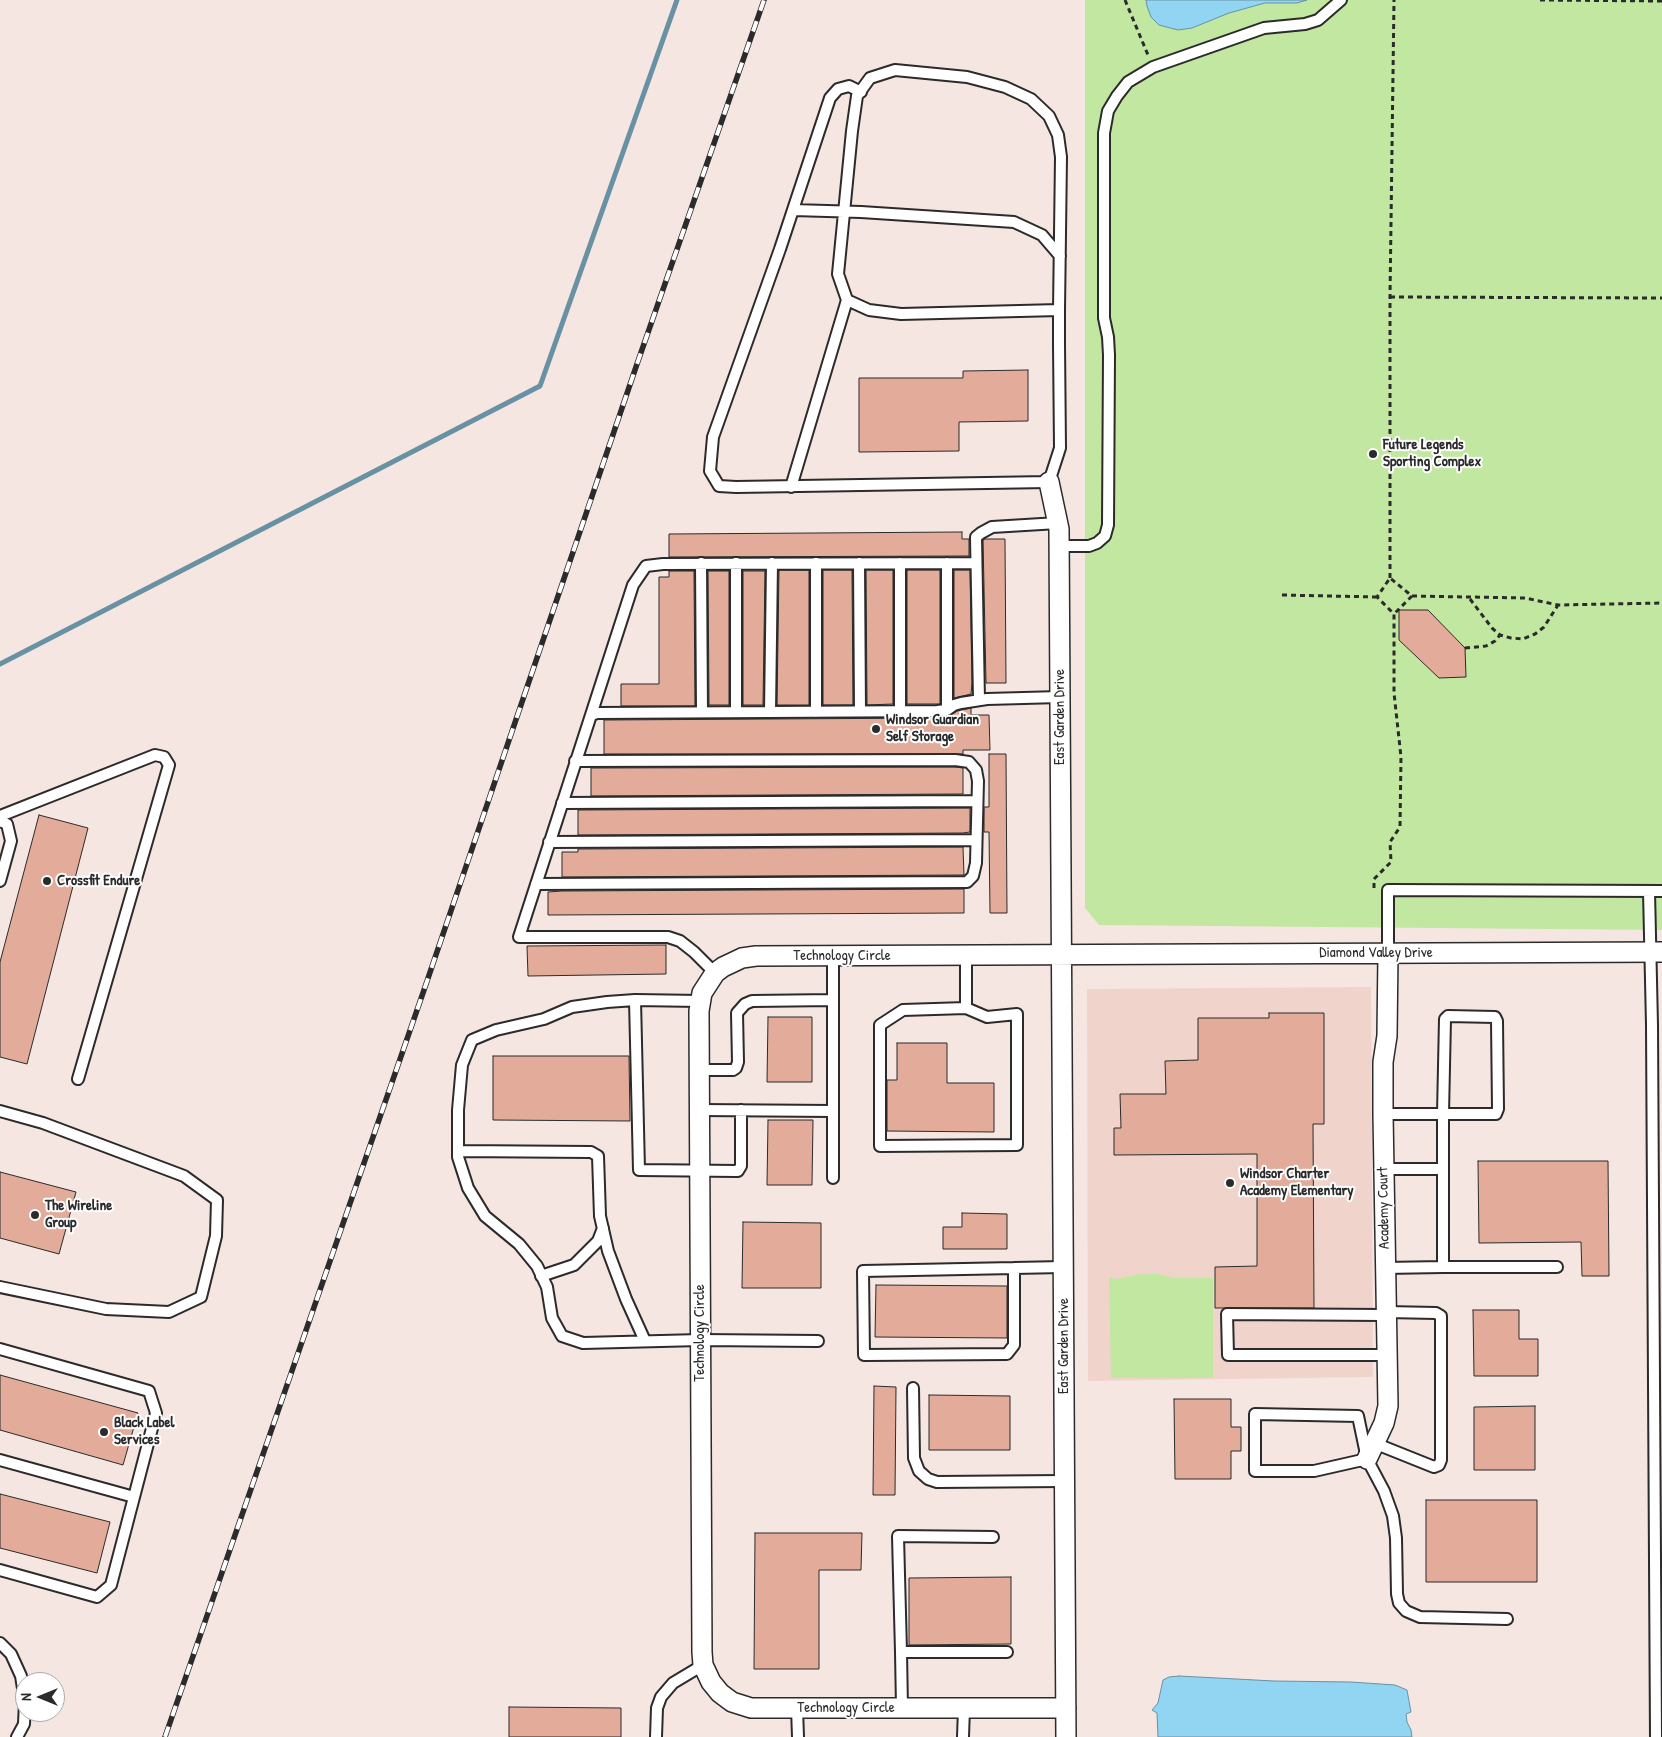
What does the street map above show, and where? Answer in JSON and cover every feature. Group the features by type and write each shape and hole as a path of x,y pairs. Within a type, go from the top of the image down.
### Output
{"street":[{"name":"East Garden Drive","path":"1049,482 1058,523 1059,546 1066,1737"},
{"name":"Diamond Valley Drive","path":"1062,954 1656,952"},
{"name":"Academy Court","path":"1370,1451 1387,1414 1383,1062 1387,1036 1388,953"},
{"name":"Technology Circle","path":"1062,954 756,956 742,958 723,967 715,973 702,993 700,1001 699,1171 702,1652 703,1665 710,1682 732,1702 750,1708 1066,1708"}],"lane":[{"path":"1059,546 1089,546 1098,543 1105,536 1108,525 1109,355 1104,318 1104,133 1108,112 1128,82 1153,67 1264,28 1305,24 1318,20 1341,0"},
{"path":"790,487 847,300 838,274 857,96 861,92 870,78 895,70 967,77 1005,87 1031,99 1050,116 1058,135 1061,157 1060,448 1049,482 790,487 736,488 719,486 710,471 713,437 793,210 830,98 838,89 849,86 861,92"},
{"path":"793,210 1014,222 1042,235 1060,256"},
{"path":"847,300 869,310 901,314 1059,310"},
{"path":"979,700 976,537 992,527 1058,523"},
{"path":"701,563 702,712"},
{"path":"736,563 736,712"},
{"path":"770,712 772,563"},
{"path":"816,563 816,712"},
{"path":"859,563 860,711"},
{"path":"900,563 900,711"},
{"path":"947,563 947,710"},
{"path":"715,973 694,952 675,939 668,937 519,937 633,585 646,566 662,564 976,563"},
{"path":"591,715 597,713 947,710 954,705 979,700 1060,696"},
{"path":"0,816 155,755 164,757 169,765 78,1079"},
{"path":"536,884 967,882 974,876 976,863 976,770 969,762 956,760 575,761"},
{"path":"562,803 977,801"},
{"path":"0,821 7,824 11,841 0,881"},
{"path":"549,842 976,840"},
{"path":"1388,953 1388,890 1662,891"},
{"path":"1649,891 1656,952 1656,1737"},
{"path":"966,955 966,1008"},
{"path":"832,956 833,1178"},
{"path":"700,1001 635,1000 572,1007 544,1019 496,1030 472,1040 462,1065 458,1110 458,1157 468,1188 485,1216 519,1244 537,1266 547,1287 552,1318 562,1336 582,1343 700,1340 818,1341"},
{"path":"635,1000 639,1170 730,1172 740,1170 740,1110"},
{"path":"699,1070 733,1070 736,1068 738,1062 737,1013 745,1004 752,1001 832,1000"},
{"path":"966,1008 987,1017 1017,1014 1017,1146 880,1146 880,1025 903,1010 966,1008"},
{"path":"1383,1114 1443,1114 1496,1114 1498,1109 1497,1021 1495,1016 1448,1016 1445,1019 1443,1114 1443,1267"},
{"path":"699,1110 833,1111"},
{"path":"0,1111 43,1123 184,1176 217,1200 216,1236 201,1297 169,1312 106,1308 0,1287"},
{"path":"458,1151 590,1152 598,1156 600,1216 608,1251 626,1299 645,1341"},
{"path":"1383,1169 1443,1169"},
{"path":"541,1276 574,1265 598,1241 603,1228"},
{"path":"1384,1268 1557,1267"},
{"path":"1014,1268 1014,1345 1008,1354 864,1355 863,1271 1014,1268 1063,1268"},
{"path":"1387,1354 1228,1354 1227,1314 1436,1313 1441,1316 1441,1460 1439,1465 1434,1467 1370,1451 1314,1471 1255,1471 1255,1414 1358,1416 1370,1451 1393,1516 1399,1603 1406,1611 1420,1617 1507,1619"},
{"path":"0,1349 149,1391 156,1413 111,1585 97,1597 0,1570"},
{"path":"913,1388 914,1458 919,1471 928,1478 937,1482 1064,1481"},
{"path":"0,1460 134,1497"},
{"path":"902,1708 898,1536 994,1538"},
{"path":"0,1643 11,1654 21,1676 25,1701 24,1724 17,1737"},
{"path":"901,1652 1008,1652"},
{"path":"656,1737 657,1708 661,1697 672,1683 703,1665"},
{"path":"796,1708 798,1737"},
{"path":"963,1737 964,1708"}],"path":[{"path":"1126,0 1153,67"},
{"path":"1377,597 1390,578 1390,297 1394,0"},
{"path":"1540,0 1662,1"},
{"path":"1390,297 1662,298"},
{"path":"1390,578 1412,596 1525,598 1558,605 1662,603"},
{"path":"1282,595 1377,597 1394,614"},
{"path":"1374,897 1374,879 1391,862 1390,842 1400,827 1401,757 1394,693 1394,614 1412,596"},
{"path":"1469,598 1483,614 1488,624 1500,635 1511,638 1523,638 1535,634 1544,627 1558,605"},
{"path":"1465,648 1486,646 1495,641 1500,635"}],"shaded area":[{"name":"Windsor Charter Academy Elementary","path":"1371,987 1373,1377 1088,1381 1087,989"}],"green space":[{"name":"Future Legends Sporting Complex","path":"1085,0 1662,0 1662,930 1099,925 1085,908"},
{"path":"1140,1274 1159,1274 1174,1278 1213,1278 1213,1378 1111,1378 1109,1277 1117,1279"}],"water":[{"path":"1146,0 1307,0 1297,3 1265,3 1229,13 1192,28 1178,30 1159,25 1151,17"},
{"path":"1179,1676 1395,1685 1407,1690 1411,1712 1406,1714 1412,1737 1158,1737 1157,1713 1152,1710 1158,1703 1163,1680"}],"building":[{"path":"1028,370 1028,421 959,422 959,451 859,452 859,378 963,378 963,371"},
{"path":"962,532 962,539 969,539 969,556 669,557 669,534"},
{"path":"1005,539 1006,683 986,683 983,540"},
{"path":"779,570 809,570 809,705 777,705"},
{"path":"823,570 852,570 853,705 823,705"},
{"path":"866,570 893,570 893,704 867,705"},
{"path":"907,570 940,570 940,704 907,704"},
{"path":"954,570 970,570 972,683 971,694 954,698"},
{"path":"669,571 694,571 695,706 621,706 621,684 659,684 659,577 669,577"},
{"path":"708,571 729,571 729,705 709,705"},
{"path":"743,571 765,571 763,705 743,705"},
{"path":"1399,610 1428,610 1465,648 1466,677 1439,678 1399,640"},
{"path":"971,708 971,715 989,715 990,750 963,750 963,754 604,754 604,720 937,718 948,717 957,711"},
{"path":"989,754 1006,754 1007,913 990,913 989,832 984,832 984,807 989,807"},
{"path":"591,768 963,768 963,794 591,796"},
{"path":"970,808 970,832 963,833 578,835 578,810"},
{"path":"39,815 88,828 27,1064 0,1057 0,962"},
{"path":"963,847 964,875 562,877 562,852 578,852 578,849"},
{"path":"964,889 964,913 548,915 548,892 562,891"},
{"path":"666,945 666,974 528,976 527,946"},
{"path":"1269,1013 1324,1013 1324,1124 1313,1124 1314,1308 1215,1308 1215,1267 1257,1266 1257,1154 1114,1155 1114,1128 1121,1128 1120,1094 1166,1094 1165,1061 1198,1060 1198,1018 1269,1018"},
{"path":"768,1017 812,1017 812,1082 767,1082"},
{"path":"897,1043 947,1043 947,1083 994,1083 994,1132 887,1131 887,1080 897,1080"},
{"path":"493,1056 629,1056 630,1121 493,1120"},
{"path":"768,1120 813,1120 812,1185 767,1185"},
{"path":"1478,1161 1608,1161 1609,1276 1582,1276 1581,1242 1479,1243"},
{"name":"The Wireline Group","path":"0,1172 76,1192 59,1254 0,1238"},
{"path":"962,1213 1007,1214 1007,1249 943,1249 943,1227 962,1227"},
{"path":"743,1222 821,1223 821,1288 742,1288"},
{"path":"876,1285 1007,1286 1007,1338 875,1337"},
{"path":"1473,1310 1519,1310 1519,1339 1538,1339 1538,1376 1474,1376"},
{"path":"0,1375 138,1413 123,1465 0,1430"},
{"path":"874,1386 896,1387 895,1495 873,1495"},
{"path":"929,1395 1010,1396 1010,1450 929,1450"},
{"path":"1174,1399 1231,1399 1231,1427 1241,1427 1241,1451 1231,1451 1231,1479 1175,1479"},
{"path":"1535,1406 1535,1470 1474,1470 1474,1407"},
{"path":"0,1494 110,1522 97,1573 0,1548"},
{"path":"1426,1500 1537,1500 1537,1582 1426,1582"},
{"path":"755,1533 862,1533 861,1570 819,1570 819,1669 754,1669"},
{"path":"1011,1577 1011,1644 909,1645 909,1578"},
{"path":"509,1707 621,1708 621,1737 509,1737"}],"waterway":[{"path":"0,664 540,386 677,0"}],"railway":[{"path":"165,1737 764,0"}],"place":[{"name":"Future Legends Sporting Complex","path":"1373,454"},
{"name":"Windsor Guardian Self Storage","path":"876,729"},
{"name":"Crossfit Endure","path":"47,881"},
{"name":"Windsor Charter Academy Elementary","path":"1230,1183"},
{"name":"The Wireline Group","path":"35,1215"},
{"name":"Black Label Services","path":"104,1432"}]}
